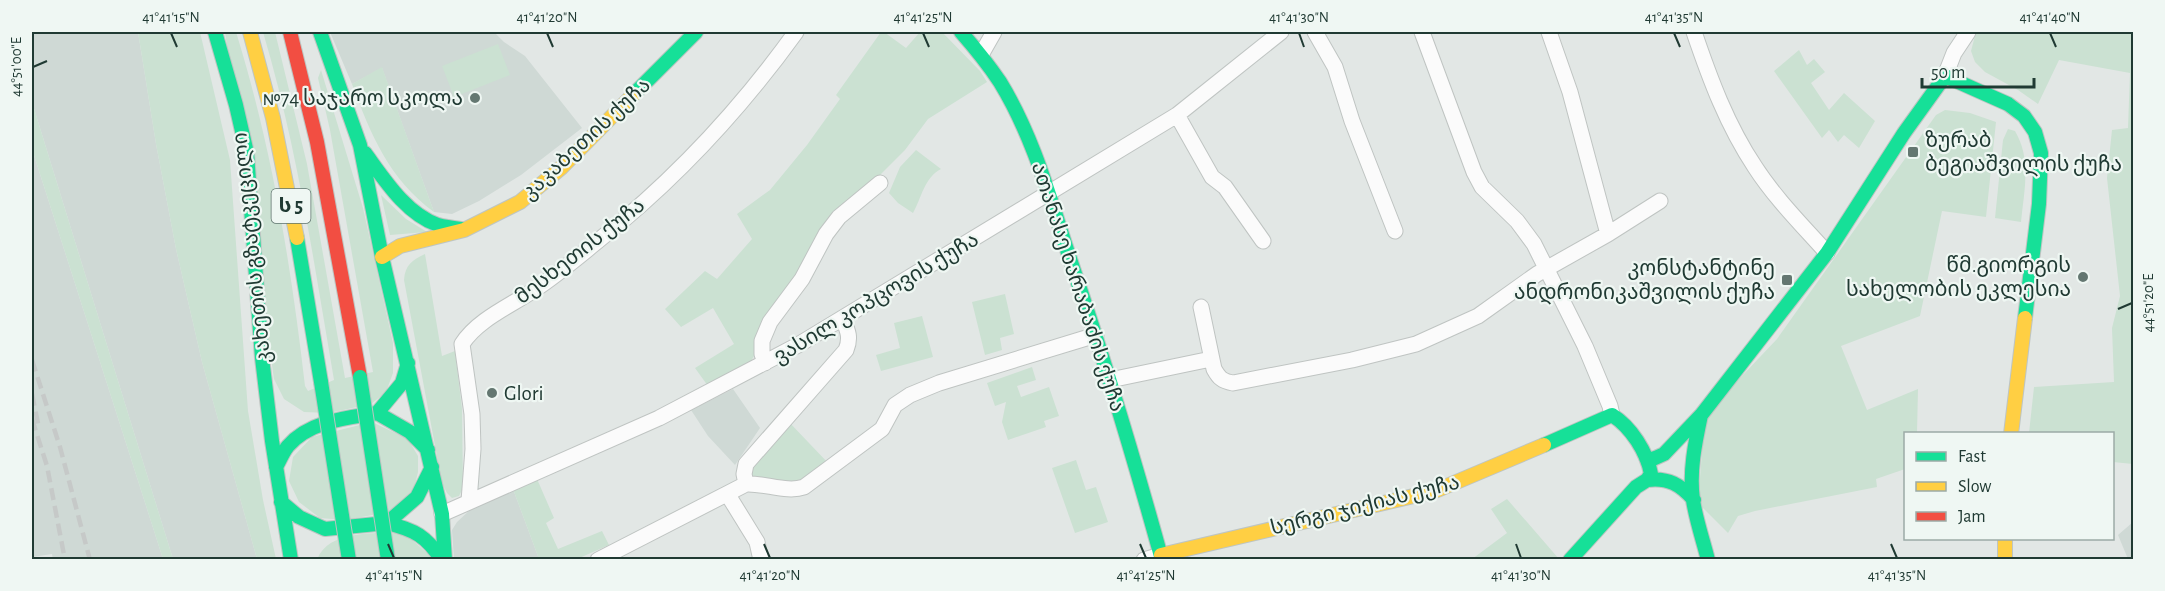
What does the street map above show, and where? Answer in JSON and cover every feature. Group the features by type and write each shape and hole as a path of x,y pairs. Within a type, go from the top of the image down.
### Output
{"main road":[{"name":"კახეთის გზატკეცილი","path":"215,32 247,153 262,358 291,560"},
{"name":"კახეთის გზატკეცილი","path":"250,32 279,142 291,203 348,560"},
{"name":"ს 5","path":"290,32 307,94 333,224 360,377 388,560"},
{"name":"კაკაბეთის ქუჩა","path":"382,257 400,246 464,230 520,202 562,167 681,38 696,32"},
{"name":"ათანასე ხარაბაძის ქუჩა","path":"961,32 982,53 1004,86 1027,132 1096,335 1161,557"},
{"path":"307,94 313,39"},
{"path":"313,39 360,145 380,174 424,218 438,225 464,230"},
{"path":"1669,479 1660,462 1665,453 1702,414 1827,252 1904,133 1945,76 2008,104 2024,117 2035,132 2041,153 2039,204 2011,432"},
{"path":"360,145 382,257 442,513 443,560"},
{"path":"276,467 288,446 303,433 334,421 377,413 402,383 408,363"},
{"path":"377,413 410,432 428,450"},
{"path":"1647,480 1683,480 1692,466 1702,414"},
{"path":"1570,560 1636,487 1647,480 1651,474 1646,458 1622,422 1612,415"},
{"name":"სერგი ჯიქიას ქუჩა","path":"1161,557 1435,491 1520,457 1612,415"},
{"path":"1646,458 1653,459 1676,449 1690,456 1694,500 1708,560"},
{"path":"1646,458 1669,479 1686,490 1694,500"},
{"path":"387,523 417,497 432,467"},
{"path":"281,502 299,517 325,529 336,530 387,523 414,531 424,536 443,560"},
{"path":"2005,540 2005,560"}],"street":[{"name":"მესხეთის ქუჩა","path":"469,501 473,449 472,414 462,344 469,332 537,288 602,238 679,171 717,132 796,32"},
{"path":"982,53 993,32"},
{"name":"ვასილ კოპცოვის ქუჩა","path":"442,513 659,418 843,319 1177,115 1281,32"},
{"path":"1315,32 1335,67 1352,121 1395,231"},
{"path":"1422,32 1474,172 1482,187 1525,230 1534,244 1585,346 1612,415"},
{"path":"1549,32 1570,92 1608,234"},
{"path":"1694,32 1710,81 1755,168 1792,215 1827,252"},
{"path":"1945,76 1954,53 1968,32"},
{"path":"1177,115 1212,177 1225,187 1263,241"},
{"path":"765,363 762,341 771,322 802,279 826,234 839,217 880,183"},
{"path":"1201,307 1211,359 1218,378 1233,383 1403,348 1478,316 1537,274 1608,234 1660,201"},
{"path":"746,484 744,474 746,464 846,350 850,341 843,319"},
{"path":"598,560 746,484 797,490 804,487 882,429 895,405 910,395 939,383 1096,335"},
{"path":"1110,380 1211,359"},
{"path":"728,495 757,542 761,560"},
{"name":"სერგი ჯიქიას ქუჩა","path":"1144,560 1161,557"}],"shaded area":[{"path":"32,32 138,32 176,249 202,362 257,559 173,559 32,102"},
{"name":"№74 საჯარო სკოლა","path":"330,32 494,32 525,56 582,128 521,175 479,201 452,214 434,212 382,68 352,84"},
{"path":"32,149 163,559 53,560 52,554 32,557"},
{"path":"733,389 760,428 735,465 708,436 691,410"},
{"path":"513,489 539,559 454,559 452,530 457,522 471,509"},
{"path":"2133,522 2133,559 2128,559 2118,535"}],"green space":[{"path":"138,32 200,32 230,160 248,411 263,500 276,559 257,559 202,362 176,249"},
{"path":"225,32 236,32 260,119 287,251 305,386 308,391 334,380 295,161 263,32 275,32 307,164 345,378 373,372 330,130 318,78 321,70 363,208 393,343 393,373 386,392 371,404 329,413 304,412 284,399 274,379"},
{"path":"881,32 906,48 920,32 942,32 980,71 987,82 928,119 905,150 876,179 826,222 748,367 708,386 695,368 734,344 713,308 681,327 665,309 705,271 717,279 752,239 737,214 770,190 807,145 840,99 836,95"},
{"path":"1976,32 2133,32 2133,464 2114,462 2114,432 2029,432 2034,387 2114,382 2112,328 2120,296 2107,178 2112,130 2128,128 2130,73 2059,60 2038,104 1985,72 1975,62 1971,51"},
{"path":"498,44 510,75 454,97 442,66"},
{"path":"1799,50 1807,65 1814,59 1825,72 1811,83 1829,110 1844,93 1875,121 1859,148 1844,135 1838,142 1829,130 1822,138 1774,71"},
{"path":"382,67 434,212 405,185 383,155 366,121 352,84"},
{"path":"32,102 173,559 163,559 32,149"},
{"path":"1945,110 1970,113 1996,122 1986,217 1942,211 1920,316 1841,346 1867,410 1918,389 1917,432 1904,432 1904,469 1876,479 1877,487 1738,516 1728,533 1698,503 1705,415 1777,339 1936,115"},
{"path":"2008,129 2015,131 2024,153 2026,175 2021,222 1995,218 2003,140"},
{"path":"916,150 941,169 927,183 913,213 898,203 889,193 900,167"},
{"path":"381,195 406,219 427,232 390,235"},
{"path":"425,254 442,356 455,351 462,409 463,488 459,496 452,498 442,483 404,280 410,264"},
{"path":"1005,294 1014,334 1000,338 1002,350 985,355 972,302"},
{"path":"922,316 933,357 881,371 876,355 900,348 894,323"},
{"path":"1032,367 1036,380 1017,386 1021,397 1049,387 1059,416 1044,421 1046,427 1008,440 1002,422 1006,402 995,406 987,383"},
{"path":"788,421 830,465 799,486 754,480 751,474 751,462"},
{"path":"372,422 408,439 418,456 418,472 414,489 389,512 345,520 320,518 299,502 289,481 293,457 312,437"},
{"path":"1076,460 1086,490 1096,487 1108,522 1075,533 1052,468"},
{"path":"537,479 554,518 546,523 558,549 602,531 609,545 577,559 539,559 513,489"},
{"path":"1507,499 1559,559 1472,559 1507,533 1491,509"},
{"path":"403,532 435,560 317,560 323,550 342,538 354,535"}],"railway":[{"path":"32,360 60,447 90,560"},
{"path":"32,394 39,428"},
{"path":"32,419 47,466 65,560"}],"traffic: fast":[{"path":"215,32 247,153 262,358 272,441 291,560"},
{"path":"320,32 360,145 382,257 442,514 445,560"},
{"path":"634,94 696,32"},
{"path":"961,32 1000,82 1033,150 1109,377 1162,560"},
{"path":"1646,458 1653,459 1664,454 1702,414 1827,253 1904,133 1945,76 2008,104 2024,116 2035,132 2041,153 2039,204 2025,318"},
{"path":"365,153 397,195 416,213 438,225 461,229"},
{"path":"297,238 321,382"},
{"path":"377,413 402,383 408,363"},
{"path":"360,377 388,560"},
{"path":"321,382 349,560"},
{"path":"276,467 288,446 307,431 329,422 377,413 410,432 428,450"},
{"path":"1544,445 1612,415 1626,426 1637,441 1646,457 1651,474 1647,480 1636,487 1570,560"},
{"path":"1701,415 1693,458 1692,489 1696,515 1708,560"},
{"path":"281,502 299,517 325,529 387,523 417,497 432,467"},
{"path":"1647,480 1655,479 1674,483 1694,500"},
{"path":"387,523 419,535 431,545 442,560"}],"traffic: slow":[{"path":"250,32 273,118 297,238"},
{"path":"382,257 400,246 464,230 520,202 562,167 634,94"},
{"path":"2011,432 2025,318"},
{"path":"1161,555 1435,491 1544,445"},
{"path":"2005,540 2005,560"}],"traffic: jam":[{"path":"290,32 317,142 360,377"}],"place":[{"name":"№74 საჯარო სკოლა","path":"475,98"},
{"name":"ზურაბ ბეგიაშვილის ქუჩა","path":"1913,152"},
{"name":"წმ.გიორგის სახელობის ეკლესია","path":"2083,277"},
{"name":"კონსტანტინე ანდრონიკაშვილის ქუჩა","path":"1787,280"},
{"name":"Glori","path":"492,393"}]}
